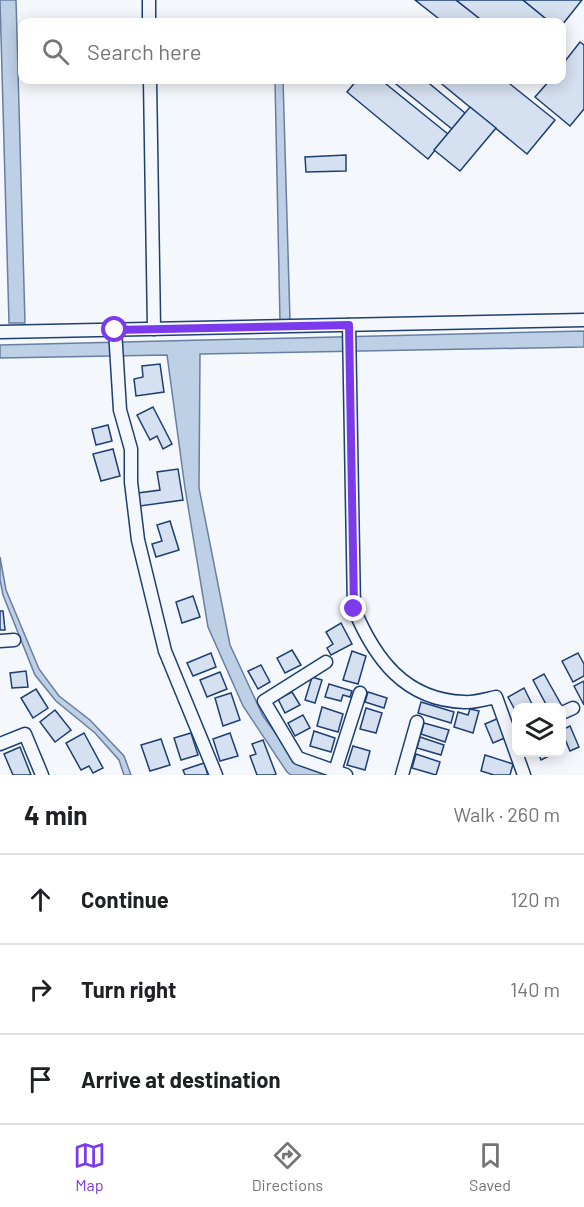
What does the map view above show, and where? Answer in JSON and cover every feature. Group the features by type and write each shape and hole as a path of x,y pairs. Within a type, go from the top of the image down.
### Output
{"street":[{"path":"149,0 149,18"},
{"path":"150,84 154,329"},
{"path":"0,332 584,320"},
{"path":"349,325 354,609 365,636 382,661 400,680 434,698 466,702 496,697 512,733"},
{"path":"115,330 120,410 131,449 131,482 138,540 165,651 216,775"},
{"path":"0,641 14,640"},
{"path":"326,662 264,701 298,758 341,773 360,693"},
{"path":"402,775 417,722"},
{"path":"0,744 25,734 42,775"},
{"path":"519,757 524,775"}],"water":[{"path":"0,0 16,0 25,323 9,323"},
{"path":"275,84 283,84 290,321 280,322"},
{"path":"584,331 584,347 200,354 199,488 230,645 263,716 299,765 327,775 291,775 287,772 243,706 208,627 185,488 167,355 0,358 0,345"},
{"path":"0,557 6,590 39,669 59,696 90,720 124,756 131,775 124,775 119,760 95,733 56,701 35,675 3,595 0,580"}],"building":[{"path":"415,0 456,0 479,18 438,18"},
{"path":"456,0 523,0 545,18 479,18"},
{"path":"523,0 582,0 566,20 566,18 545,18"},
{"path":"580,42 584,45 584,109 570,126 535,97 546,84 566,84 566,60"},
{"path":"354,84 386,84 448,134 428,159 347,92"},
{"path":"396,84 430,84 465,113 452,129"},
{"path":"442,84 510,84 555,120 527,154"},
{"path":"470,107 496,128 460,171 434,150"},
{"path":"346,155 346,171 306,172 305,157"},
{"path":"160,364 164,392 136,396 134,379 143,377 142,366"},
{"path":"153,407 172,444 163,449 157,436 150,440 137,415"},
{"path":"108,425 112,441 96,445 92,429"},
{"path":"113,449 120,476 101,481 93,454"},
{"path":"178,469 183,500 140,506 138,493 160,490 157,472"},
{"path":"170,521 179,550 156,557 152,544 162,541 157,525"},
{"path":"193,596 200,617 182,623 176,602"},
{"path":"0,611 3,611 5,630 0,630"},
{"path":"341,623 352,644 331,655 327,648 333,644 326,632"},
{"path":"292,650 301,665 285,673 277,658"},
{"path":"352,651 366,656 358,684 343,680"},
{"path":"211,653 216,667 193,676 187,663"},
{"path":"578,653 584,664 584,676 573,682 562,661"},
{"path":"261,665 270,682 258,689 248,671"},
{"path":"26,671 28,687 12,688 10,673"},
{"path":"220,672 227,689 207,697 200,680"},
{"path":"544,674 560,703 545,703 533,680"},
{"path":"312,677 322,680 315,703 305,700"},
{"path":"584,681 584,705 574,686"},
{"path":"329,684 352,691 350,697 343,695 341,701 325,697"},
{"path":"524,688 532,703 512,704 508,697"},
{"path":"36,689 48,708 33,718 21,698"},
{"path":"292,692 300,705 285,713 278,699"},
{"path":"368,692 387,698 384,708 365,702"},
{"path":"231,693 240,720 223,726 215,698"},
{"path":"421,702 454,712 451,723 418,713"},
{"path":"322,707 343,714 338,732 317,726"},
{"path":"366,708 382,713 376,733 360,729"},
{"path":"470,709 479,711 473,733 454,727 458,712 468,715"},
{"path":"55,710 71,730 55,742 40,722"},
{"path":"303,715 310,728 295,736 288,723"},
{"path":"499,718 507,737 493,743 485,724"},
{"path":"424,723 449,730 445,742 421,734"},
{"path":"570,726 579,747 570,751 566,742 566,728"},
{"path":"314,731 335,738 331,752 310,746"},
{"path":"84,733 103,768 93,773 89,766 81,770 66,743"},
{"path":"191,733 198,755 181,760 174,738"},
{"path":"230,733 238,756 220,761 213,739"},
{"path":"420,737 444,745 441,755 417,748"},
{"path":"161,739 170,765 150,771 141,745"},
{"path":"263,740 276,774 273,775 257,775 250,756 256,754 252,744"},
{"path":"353,746 370,751 365,770 347,765"},
{"path":"20,747 31,775 13,775 4,754"},
{"path":"416,754 440,762 436,775 412,768"},
{"path":"485,755 513,764 510,775 494,775 481,771"},
{"path":"204,763 208,775 185,775 183,770"}],"route":[{"path":"115,330 349,325 354,609"}]}
